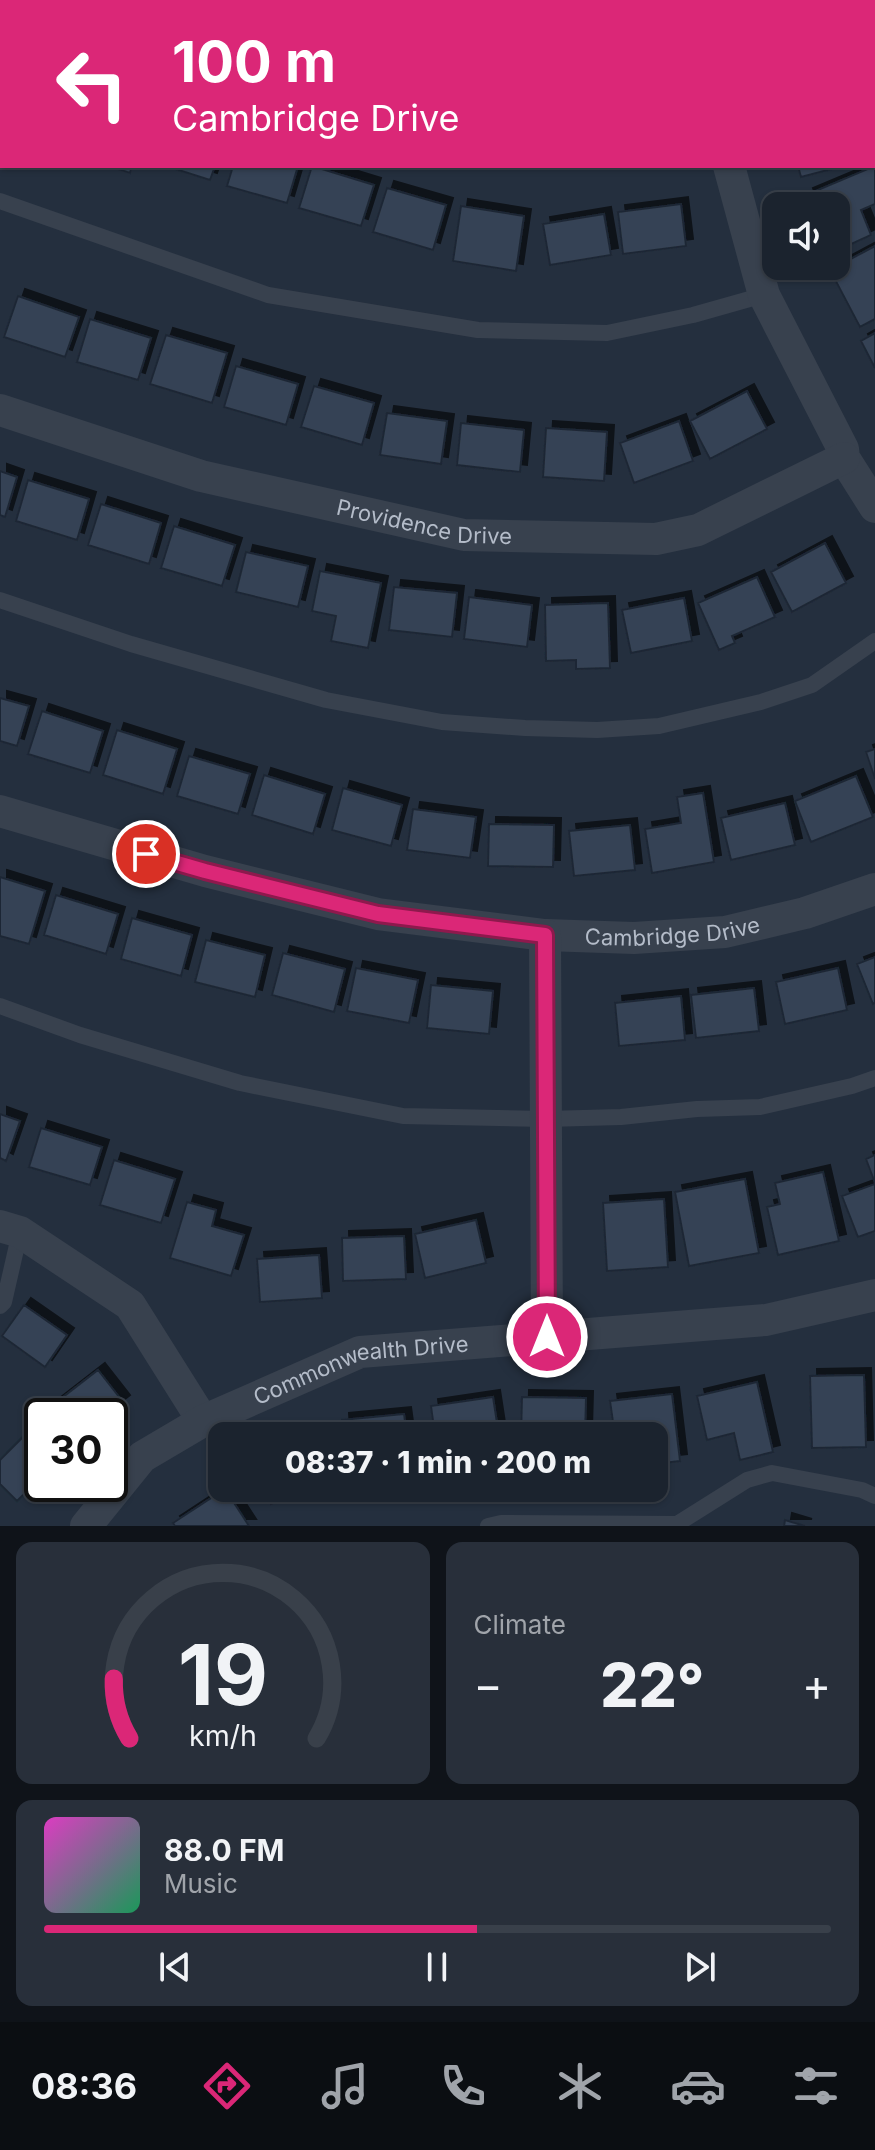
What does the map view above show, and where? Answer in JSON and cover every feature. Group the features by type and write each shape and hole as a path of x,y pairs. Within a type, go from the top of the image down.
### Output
{"street":[{"path":"730,168 764,295 843,449 844,458 875,507"},
{"name":"Providence Drive","path":"0,410 201,476 464,535 656,539 698,530 844,458"},
{"name":"Cambridge Drive","path":"0,811 205,871 378,914 545,935 634,938 725,932 805,913 875,889"},
{"path":"545,935 547,1337"},
{"path":"10,1229 130,1305 203,1421"},
{"name":"Commonwealth Drive","path":"86,1526 142,1457 203,1421 360,1352 766,1320 875,1295"}],"lane":[{"path":"0,201 268,295 478,330 607,333 693,315 764,295"},
{"path":"0,600 131,644 326,700 442,722 525,728 597,730 659,726 761,702 812,685 875,641"},
{"path":"0,1006 80,1035 240,1083 403,1116 546,1119 760,1107 875,1078"},
{"path":"0,1306 4,1302 10,1229"},
{"path":"488,1526 501,1523 677,1524 747,1480 772,1473 862,1490 875,1496"}],"building":[{"path":"115,168 131,168 130,173"},
{"path":"172,168 214,168 210,180"},
{"path":"232,168 297,168 287,203 227,186"},
{"path":"311,168 374,185 361,226 299,208"},
{"path":"799,168 835,168 801,177"},
{"path":"875,168 875,204 861,210 871,235 850,245 850,192 813,192"},
{"path":"387,188 446,205 433,250 373,232"},
{"path":"681,204 686,246 623,254 618,212"},
{"path":"461,206 524,216 516,271 453,261"},
{"path":"604,214 611,255 550,265 543,224"},
{"path":"875,246 875,319 860,327 835,280 850,280 850,259"},
{"path":"18,296 79,317 65,357 4,337"},
{"path":"90,319 151,338 138,380 77,362"},
{"path":"875,333 875,368 861,341"},
{"path":"166,335 227,353 212,403 150,384"},
{"path":"236,366 298,384 286,425 224,407"},
{"path":"314,386 374,403 362,445 301,427"},
{"path":"747,391 767,429 710,459 690,421"},
{"path":"387,413 447,421 441,464 380,455"},
{"path":"679,421 693,461 634,483 620,443"},
{"path":"461,423 524,430 520,472 457,465"},
{"path":"546,428 607,432 604,481 543,477"},
{"path":"0,471 17,477 5,517 0,515"},
{"path":"28,480 89,499 77,540 16,521"},
{"path":"101,504 161,523 149,564 88,545"},
{"path":"174,526 235,545 222,586 161,568"},
{"path":"825,543 846,583 792,612 771,572"},
{"path":"246,552 308,566 298,607 236,592"},
{"path":"320,571 381,583 368,648 331,641 336,616 312,611"},
{"path":"757,577 775,617 732,636 735,643 719,650 698,603"},
{"path":"394,587 457,593 452,637 389,630"},
{"path":"469,597 532,605 527,647 464,639"},
{"path":"684,598 692,641 631,653 622,610"},
{"path":"608,603 610,668 576,669 576,660 546,661 545,605"},
{"path":"0,698 29,706 17,746 0,741"},
{"path":"42,711 103,731 90,773 28,754"},
{"path":"117,730 177,749 163,794 103,775"},
{"path":"875,749 875,779 866,752"},
{"path":"189,756 250,774 238,814 177,796"},
{"path":"264,775 325,794 313,834 252,815"},
{"path":"856,776 873,817 811,842 795,801"},
{"path":"343,788 402,805 391,846 332,830"},
{"path":"703,793 714,862 652,873 645,829 681,823 677,797"},
{"path":"785,803 795,845 731,860 721,818"},
{"path":"413,809 476,817 470,858 407,850"},
{"path":"489,824 554,825 553,867 488,866"},
{"path":"630,825 635,870 574,876 569,831"},
{"path":"0,877 45,891 29,944 0,936"},
{"path":"56,895 118,914 106,954 44,935"},
{"path":"132,918 192,935 181,976 121,959"},
{"path":"206,940 265,955 255,997 195,982"},
{"path":"283,953 345,969 334,1012 272,995"},
{"path":"875,957 875,1003 873,1004 857,964"},
{"path":"356,968 418,980 409,1023 347,1011"},
{"path":"838,968 847,1010 785,1024 776,982"},
{"path":"431,985 493,991 489,1034 427,1028"},
{"path":"754,988 759,1031 696,1038 691,995"},
{"path":"681,996 685,1040 619,1046 615,1003"},
{"path":"0,1114 20,1121 6,1161 0,1158"},
{"path":"41,1128 102,1147 90,1185 29,1167"},
{"path":"875,1155 875,1183 866,1159"},
{"path":"114,1160 175,1179 161,1223 100,1205"},
{"path":"823,1172 839,1241 778,1255 767,1207 780,1204 775,1183"},
{"path":"745,1179 759,1253 689,1266 675,1192"},
{"path":"875,1184 875,1231 858,1237 842,1196"},
{"path":"664,1199 668,1267 607,1271 603,1203"},
{"path":"187,1202 216,1210 212,1226 244,1235 231,1276 170,1258"},
{"path":"476,1220 486,1263 425,1278 415,1234"},
{"path":"404,1236 406,1279 343,1281 342,1238"},
{"path":"319,1255 322,1298 260,1302 257,1259"},
{"path":"24,1305 67,1335 45,1367 2,1336"},
{"path":"98,1370 120,1398 62,1398"},
{"path":"864,1375 866,1447 812,1448 810,1376"},
{"path":"757,1382 773,1452 740,1460 734,1433 707,1440 697,1396"},
{"path":"672,1394 680,1461 668,1462 668,1422 613,1422 610,1401"},
{"path":"493,1397 497,1422 433,1422 431,1406"},
{"path":"522,1397 586,1398 585,1422 521,1422"},
{"path":"404,1414 405,1422 342,1422"},
{"path":"24,1436 24,1494 17,1501 0,1484 0,1460"},
{"path":"208,1500 233,1502 249,1526 175,1526 173,1523"},
{"path":"785,1520 805,1526 784,1526"}],"route":[{"path":"146,854 378,914 545,935 547,1337"}]}
